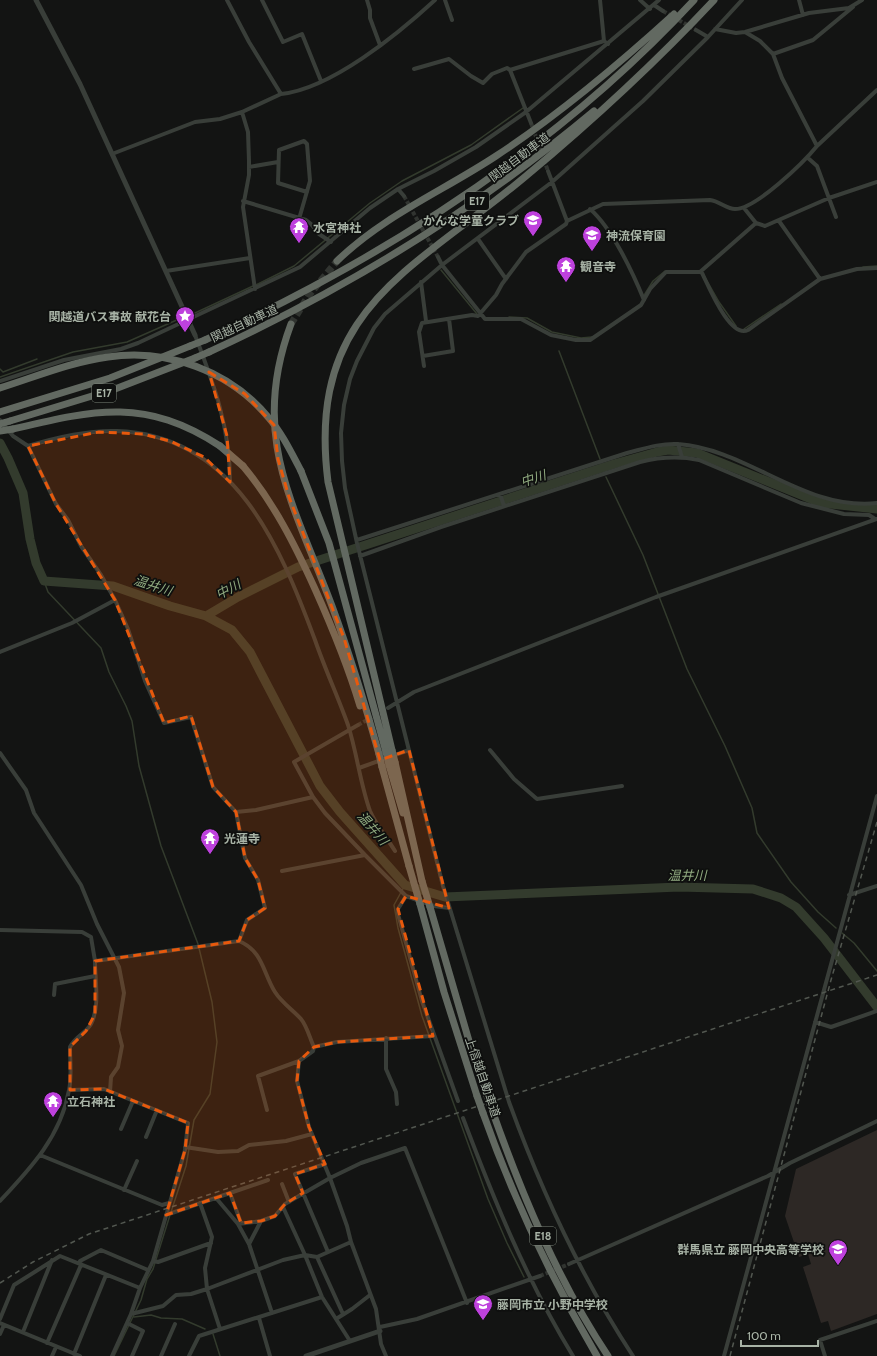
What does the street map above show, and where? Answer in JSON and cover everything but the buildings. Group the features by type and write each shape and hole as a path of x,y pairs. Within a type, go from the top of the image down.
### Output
{"highway":[{"path":"337,261 375,229 469,174 551,118 620,64 690,0"},
{"name":"関越自動車道","path":"3,411 110,378 205,340 334,276 407,234 477,187 542,138 603,88 662,33 694,0"},
{"name":"関越自動車道","path":"11,425 115,389 209,352 263,327 339,288 412,244 482,197 549,148 609,98 665,46 710,0"},
{"path":"386,766 327,477 324,448 325,415 331,384 341,354 348,339 365,312 398,276 512,187 572,137 665,51 714,0"},
{"path":"291,324 279,359 274,398 274,430 278,459 289,497 344,638 383,753"},
{"path":"0,388 80,363 108,356 142,355 189,364 207,371 232,384 257,405 278,430 301,471 329,544 386,766"},
{"path":"0,431 11,425 95,412 130,411 150,414 180,423 202,434 220,446 243,466 273,507 305,568 330,622 351,678 383,753"},
{"name":"E17","path":"0,424 11,425"},
{"name":"上信越自動車道","path":"386,766 388,790 446,1000 497,1153 538,1248 575,1319 597,1356"},
{"name":"上信越自動車道","path":"386,766 422,881 469,1042 515,1172 547,1244 583,1314 608,1356"}],"street":[{"path":"36,0 80,84 195,335 215,388 227,436 230,482"},
{"path":"227,0 249,42 281,94"},
{"path":"262,0 282,42 302,34 321,81"},
{"path":"367,0 372,23 380,46"},
{"path":"112,154 195,122 220,120 242,112 281,94 290,93 321,81 368,55 411,22 435,0"},
{"path":"445,0 452,20"},
{"path":"600,0 604,41 608,44"},
{"path":"640,0 650,9"},
{"path":"0,381 64,360 126,347 189,321 300,267 328,240 370,208 398,189 434,171 476,147 526,112 659,0"},
{"path":"633,1356 576,1261 511,1108 448,907 396,703 345,488 341,454 342,422 350,379 374,328 385,314 442,265 552,182 643,101 715,30 742,0"},
{"path":"799,0 803,15"},
{"path":"715,30 736,33 745,32 803,15 849,8 862,0"},
{"path":"773,54 813,40 857,3"},
{"path":"654,5 663,11"},
{"path":"696,30 708,37"},
{"path":"745,32 760,41 773,54 782,78 817,146"},
{"path":"414,69 450,58 467,73 483,83 492,74 507,68 510,70 604,41"},
{"path":"510,70 531,123"},
{"path":"424,366 419,332 422,323 480,314 496,295 506,278 526,252 566,224 567,220 603,204 621,202 710,200 717,201 730,208 744,208 783,181 808,158 817,146 877,90"},
{"path":"242,112 248,132 249,167 243,202 255,289"},
{"path":"299,219 307,192 310,181 307,144 304,141 279,150 279,184 307,192"},
{"path":"808,158 817,166 836,217"},
{"path":"249,167 278,162"},
{"path":"548,171 567,220"},
{"path":"744,208 756,223 765,226 780,221 829,198 877,182"},
{"path":"398,189 404,196"},
{"path":"243,202 311,224 313,228 328,240"},
{"path":"590,209 605,227 637,281 644,300"},
{"path":"780,221 820,279"},
{"path":"438,257 442,265 480,314 490,320 521,319 551,335 584,341 595,338 641,305 650,289 663,273 700,272 756,223"},
{"path":"478,239 506,278"},
{"path":"166,271 250,258"},
{"path":"700,272 718,305 735,329 742,332 748,330 820,279 857,269 877,268"},
{"path":"421,282 426,322"},
{"path":"423,356 453,351 449,319"},
{"path":"0,420 13,436 28,446 56,504 68,520 81,546 101,575 115,600 128,630 145,681 164,723 191,717 213,787 236,812 245,858 258,880 265,908 247,920 239,941"},
{"path":"28,446 76,434 99,432 143,434 170,440 204,457 230,482 248,502 273,542 299,595 349,730 371,811 395,851"},
{"path":"357,542 647,448 678,446 718,452 807,492 841,501 877,503"},
{"path":"678,446 682,456"},
{"path":"360,554 504,505 640,462 682,456 706,463 801,502 844,514 869,515 876,519"},
{"path":"500,496 504,505"},
{"path":"388,708 414,692 658,596 876,519"},
{"path":"0,652 72,623 115,600"},
{"path":"358,725 294,762 313,797 325,813 406,896 434,906 448,907"},
{"path":"359,768 409,750"},
{"path":"490,750 514,779 537,798 622,786"},
{"path":"0,753 26,790 34,812 81,885 97,924 119,966 124,993 118,1030 122,1046 118,1067 111,1078 110,1092"},
{"path":"724,1356 877,796"},
{"path":"236,812 256,810 313,797"},
{"path":"282,871 365,855"},
{"path":"850,895 877,886"},
{"path":"406,896 398,909 398,914 433,1036 458,1101"},
{"path":"0,930 82,932 92,937 95,961 95,1014 86,1031 73,1042 70,1047 70,1090 60,1124 40,1155 0,1201"},
{"path":"95,961 239,941 248,945 258,956 267,972 275,992 302,1020 314,1047"},
{"path":"54,994 55,984 95,976"},
{"path":"815,1022 831,1027 877,1012"},
{"path":"267,1110 258,1076 299,1061 312,1051 314,1047 337,1042 433,1036"},
{"path":"386,1038 386,1069 396,1092 397,1104"},
{"path":"299,1061 297,1081 312,1134 325,1164 347,1226 351,1242 376,1309 381,1344 386,1356"},
{"path":"70,1090 104,1089 188,1123 185,1147 153,1261 140,1288 131,1314 112,1356"},
{"path":"121,1129 133,1101"},
{"path":"146,1137 157,1110"},
{"path":"463,1118 498,1211 542,1301 573,1356"},
{"path":"569,1264 774,1172 877,1121"},
{"path":"185,1147 218,1152 238,1151 249,1145 286,1141 312,1134"},
{"path":"240,1224 261,1222 275,1216 282,1207 289,1202 330,1178 361,1163 405,1148 467,1303"},
{"path":"40,1155 162,1205 169,1203"},
{"path":"124,1190 137,1161"},
{"path":"325,1164 296,1174 328,1252"},
{"path":"166,1215 268,1180"},
{"path":"282,1184 289,1202"},
{"path":"230,1193 240,1224 259,1270 272,1313"},
{"path":"216,1198 240,1224"},
{"path":"200,1203 212,1237 205,1268 207,1289 220,1329"},
{"path":"282,1207 305,1255 322,1297 350,1341"},
{"path":"249,1244 261,1222"},
{"path":"131,1314 163,1306 176,1295 191,1294 207,1289 283,1260 305,1255 317,1257 351,1242"},
{"path":"153,1261 158,1262 211,1243"},
{"path":"48,1343 81,1265 80,1261 101,1250 148,1270"},
{"path":"0,1319 14,1285 60,1256 140,1288"},
{"path":"317,1257 343,1314"},
{"path":"23,1332 52,1260"},
{"path":"74,1354 106,1275"},
{"path":"307,1356 380,1329 467,1303 540,1276"},
{"path":"336,1319 370,1295"},
{"path":"189,1356 199,1336 322,1297"},
{"path":"259,1318 270,1356"},
{"path":"825,1356 820,1340 877,1321"},
{"path":"127,1323 143,1331 132,1356"},
{"path":"0,1334 2,1324 80,1356"},
{"path":"161,1356 175,1324"},
{"path":"52,1356 56,1347"}],"highlighted area":[{"path":"209,372 245,394 274,425 278,459 289,497 344,638 380,760 409,750 449,908 406,896 398,909 433,1036 337,1042 314,1047 299,1061 297,1081 309,1127 325,1164 295,1174 303,1193 285,1204 275,1216 261,1221 241,1223 230,1193 166,1215 185,1150 188,1123 104,1089 70,1090 70,1047 86,1031 95,1014 95,961 239,941 247,920 265,908 258,880 245,858 236,812 213,787 191,716 164,723 115,600 56,504 28,446 99,432 143,434 170,441 204,457 230,482 227,436"}],"shaded area":[{"name":"群馬県立 藤岡中央高等学校","path":"877,1130 877,1314 831,1331 828,1321 821,1323 803,1267 811,1264 808,1254 799,1257 785,1216 796,1169"}],"waterway":[{"path":"256,285 294,266 370,203 402,181 471,145 523,108"},
{"path":"863,267 877,266"},
{"path":"441,270 477,314"},
{"path":"643,297 653,281 665,271"},
{"path":"702,272 719,302 736,326"},
{"path":"195,313 253,286"},
{"path":"744,329 781,304"},
{"path":"509,317 527,318 552,332 581,338 592,337"},
{"path":"0,377 73,352 127,342 179,319"},
{"path":"559,351 600,459"},
{"path":"0,369 3,372 37,359"},
{"name":"温井川","path":"0,443 23,493 30,539 36,563 44,581 113,586 170,606 206,616 232,630 250,652 320,786 340,812 405,885 445,897 679,887 753,889 781,898 796,907 824,938 877,1007"},
{"name":"中川","path":"206,616 238,597 298,567 614,464 668,450 697,453 821,503 877,509"},
{"name":"中川","path":"601,464 604,472"},
{"name":"中川","path":"604,467 606,472"},
{"path":"606,477 643,555 687,669 725,746 752,808 757,833 791,882 818,912 836,928"},
{"path":"44,581 48,592 101,648 109,672 132,721 139,766 161,846 198,944 212,1002 217,1042 210,1094 194,1120 186,1166 171,1212"},
{"path":"405,885 394,905 398,928 422,1016 488,1199 524,1277"},
{"path":"842,933 854,943 877,971"},
{"path":"114,1356 141,1300 147,1279 153,1269 170,1215"},
{"path":"134,1317 151,1315 161,1318 182,1319 205,1329"},
{"path":"213,1334 220,1356"}],"tunnel":[{"path":"663,11 696,30"},
{"path":"531,123 542,153"},
{"path":"544,160 548,171"},
{"path":"404,196 438,257"},
{"path":"291,324 309,295 337,261"},
{"path":"358,725 378,714"},
{"path":"540,1276 569,1264"}],"railway":[{"path":"730,1356 831,980 877,822"},
{"path":"0,1283 33,1262 89,1234 877,975"}],"place":[{"name":"かんな学童クラブ","path":"533,237"},
{"name":"水宮神社","path":"299,244"},
{"name":"神流保育園","path":"592,252"},
{"name":"観音寺","path":"566,283"},
{"name":"関越道バス事故 献花台","path":"185,333"},
{"name":"光蓮寺","path":"210,855"},
{"name":"立石神社","path":"53,1118"},
{"name":"群馬県立 藤岡中央高等学校","path":"838,1266"},
{"name":"藤岡市立 小野中学校","path":"483,1321"}]}
